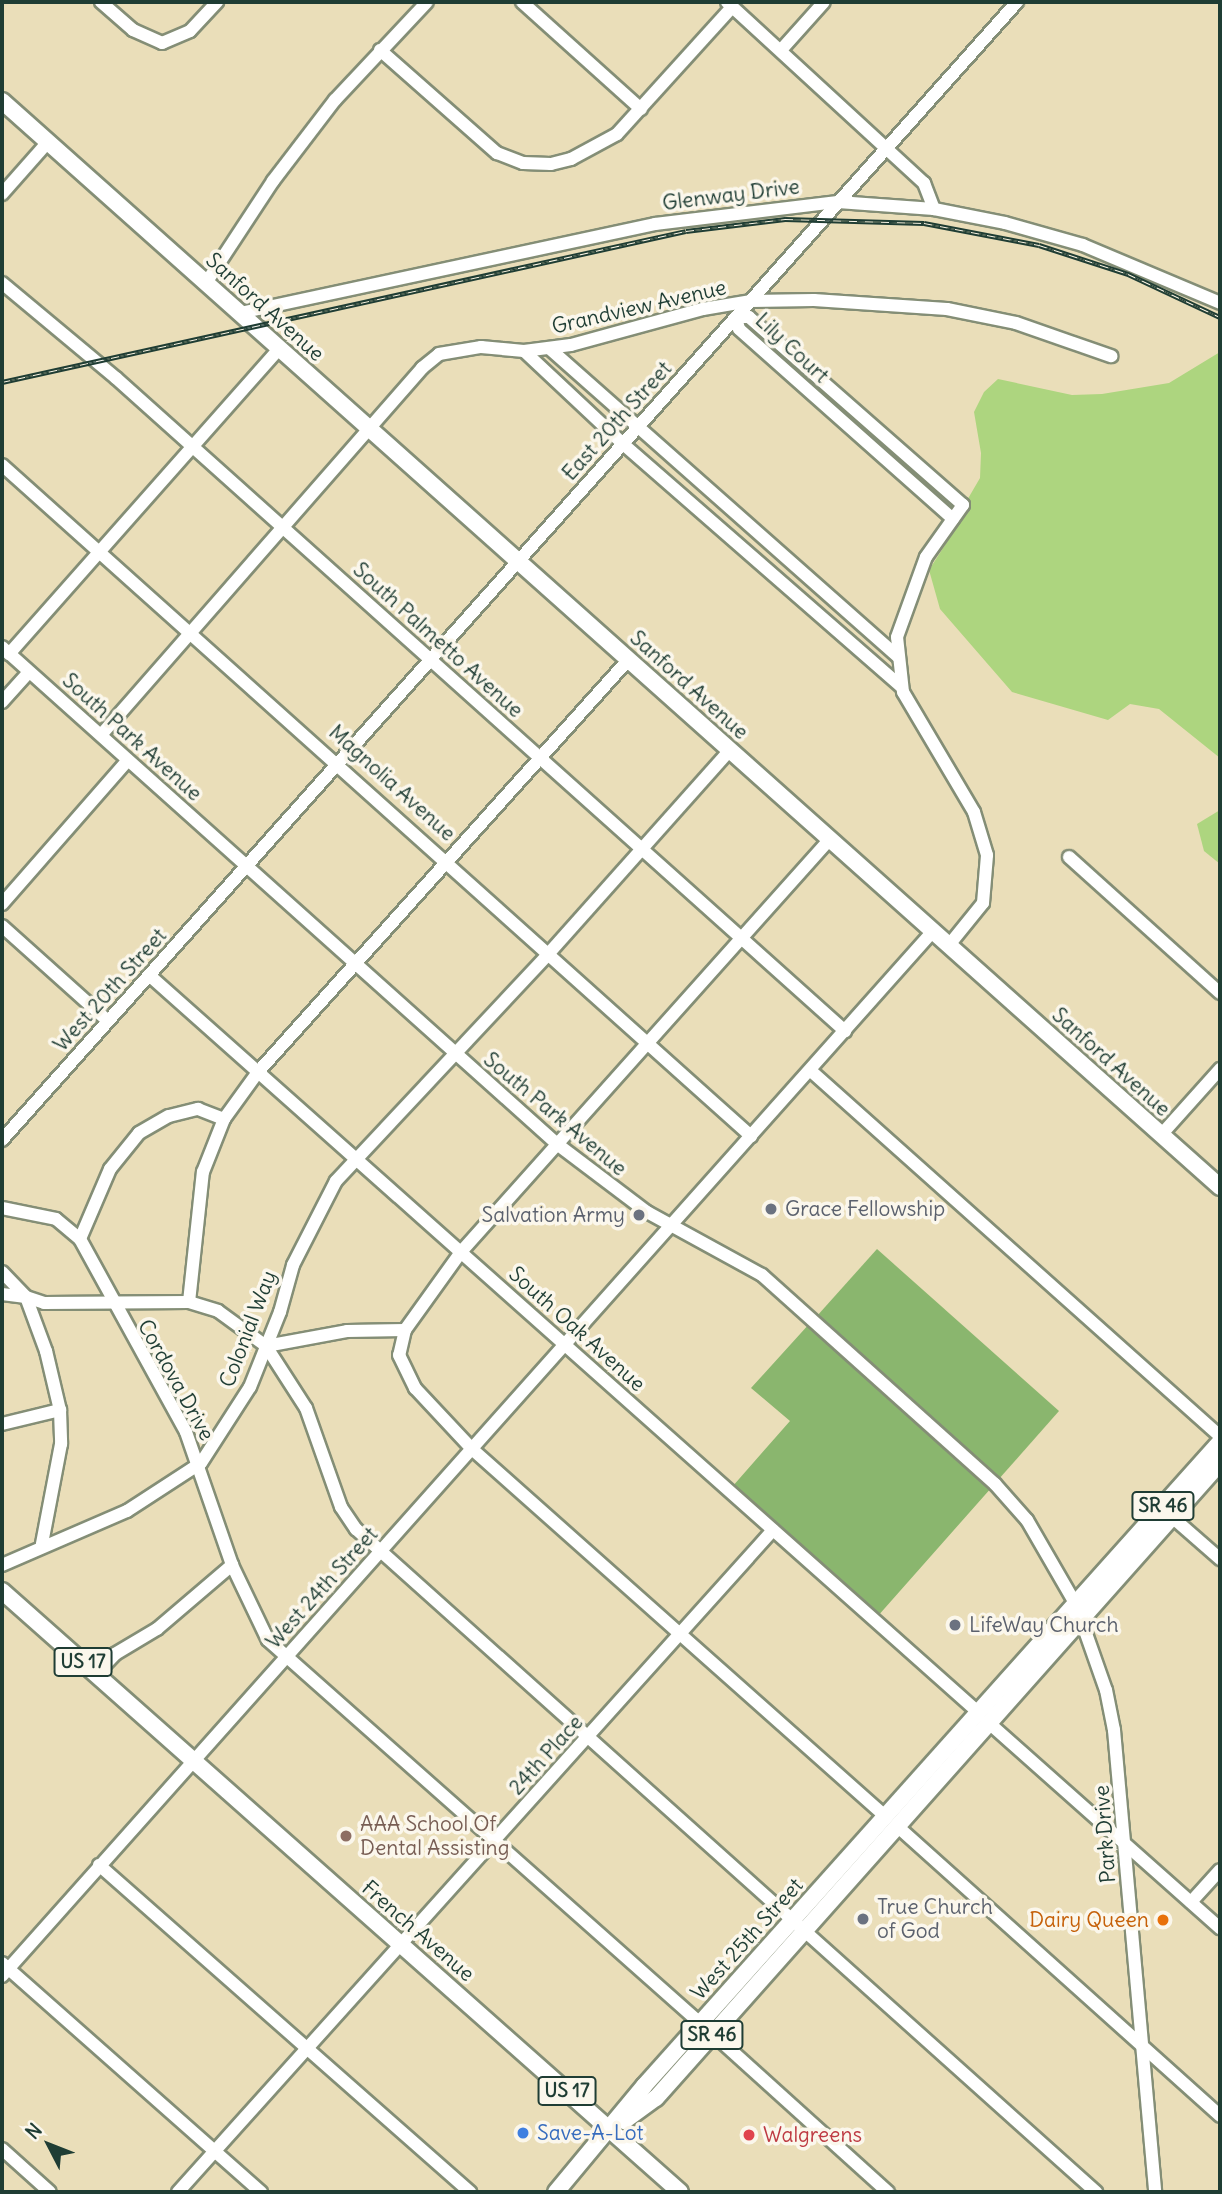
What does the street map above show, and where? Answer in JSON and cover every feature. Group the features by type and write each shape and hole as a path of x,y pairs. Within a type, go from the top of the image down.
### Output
{"main road":[{"name":"Sanford Avenue","path":"2,101 1220,1187"},
{"name":"SR 46","path":"1079,1612 1220,1442"},
{"name":"SR 46","path":"1079,1612 1172,1517 1220,1460"},
{"name":"French Avenue","path":"2,1591 680,2192"},
{"name":"West 25th Street","path":"556,2192 706,2029 1079,1612"},
{"name":"West 25th Street","path":"892,1821 931,1767 984,1718"}],"street":[{"path":"101,2 133,30 162,43 190,31 216,2"},
{"path":"206,283 273,181 380,50 427,2"},
{"path":"522,2 641,109"},
{"path":"781,50 824,2"},
{"name":"East 20th Street","path":"247,865 1017,2"},
{"path":"380,50 476,138 497,153 523,163 571,159 617,134 730,4 924,183 934,209"},
{"path":"2,194 48,142"},
{"name":"Glenway Drive","path":"240,313 655,224 838,202 934,209 1083,245 1216,300"},
{"name":"South Palmetto Avenue","path":"2,283 192,446 845,1031"},
{"path":"1216,300 1220,287"},
{"name":"Grandview Avenue","path":"101,735 369,427 439,354 481,347 524,351 549,348 703,309 751,301 883,302 947,309 1016,323 1111,356"},
{"name":"Lily Court","path":"736,317 749,317 962,505 953,519 739,329 736,317"},
{"path":"5,650 100,551 280,348"},
{"path":"549,348 898,657"},
{"path":"524,351 622,443 901,687"},
{"name":"Magnolia Avenue","path":"3,469 191,630 449,860 751,1136"},
{"path":"948,945 983,903 986,855 974,812 911,711 901,687 897,638 908,600 926,556 953,519"},
{"name":"South Park Avenue","path":"5,650 454,1054 608,1187 672,1226 762,1275 995,1484 1027,1520 1079,1612"},
{"path":"189,1303 203,1171 223,1119 258,1072 629,659"},
{"path":"2,702 29,671"},
{"name":"Colonial Way","path":"2,1565 43,1544 127,1511 201,1463 240,1404 266,1346 311,1223 336,1181 550,952 730,750"},
{"path":"2,904 128,760"},
{"path":"830,839 461,1252 405,1330 400,1355 405,1369 434,1411 472,1449 1220,2116"},
{"path":"1069,857 1220,993"},
{"name":"West 20th Street","path":"2,1140 247,865"},
{"path":"2,926 108,1021"},
{"name":"West 24th Street","path":"4,1969 287,1657 933,931"},
{"name":"South Oak Avenue","path":"149,975 1220,1928"},
{"path":"1161,1135 1220,1069"},
{"path":"811,1071 1220,1436"},
{"path":"80,1239 110,1169 139,1133 169,1116 198,1109 223,1119"},
{"name":"Cordova Drive","path":"2,1208 56,1219 80,1239 111,1303 178,1415 201,1463 232,1565 260,1629 287,1657 888,2192"},
{"path":"2,1272 26,1297 46,1351 60,1410 61,1444 43,1544"},
{"path":"2,1294 26,1297 62,1307 111,1303 189,1303 218,1311 266,1346 306,1408 341,1507 379,1553 1096,2192"},
{"path":"266,1346 347,1331 405,1330"},
{"path":"2,1424 60,1410"},
{"path":"1172,1517 1220,1559"},
{"name":"24th Place","path":"178,2192 773,1530"},
{"path":"96,1674 115,1654 157,1629 232,1565"},
{"name":"Park Drive","path":"1079,1612 1114,1730 1155,2192"},
{"path":"99,1865 470,2192"},
{"path":"1191,1902 1220,1870"},
{"path":"4,1969 261,2192"},
{"path":"2,2150 50,2192"}],"green space":[{"path":"1220,352 1220,758 1159,709 1130,704 1108,720 1012,692 940,609 929,570 970,506 966,502 980,478 981,453 974,412 984,392 998,379 1072,395 1102,394 1169,383"},
{"path":"1220,810 1220,864 1204,851 1197,824"},
{"path":"877,1249 1059,1411 998,1480 817,1316"},
{"path":"810,1323 992,1487 877,1617 732,1487 790,1421 751,1388"}],"railway":[{"path":"2,382 686,231 785,219 924,223 1039,245 1128,274 1220,317"}],"place":[{"name":"Grace Fellowship","path":"771,1209"},
{"name":"Salvation Army","path":"639,1215"},
{"name":"LifeWay Church","path":"955,1625"},
{"name":"AAA School Of Dental Assisting","path":"346,1836"},
{"name":"True Church of God","path":"863,1919"},
{"name":"Dairy Queen","path":"1163,1920"},
{"name":"Save-A-Lot","path":"523,2133"},
{"name":"Walgreens","path":"749,2135"}]}
